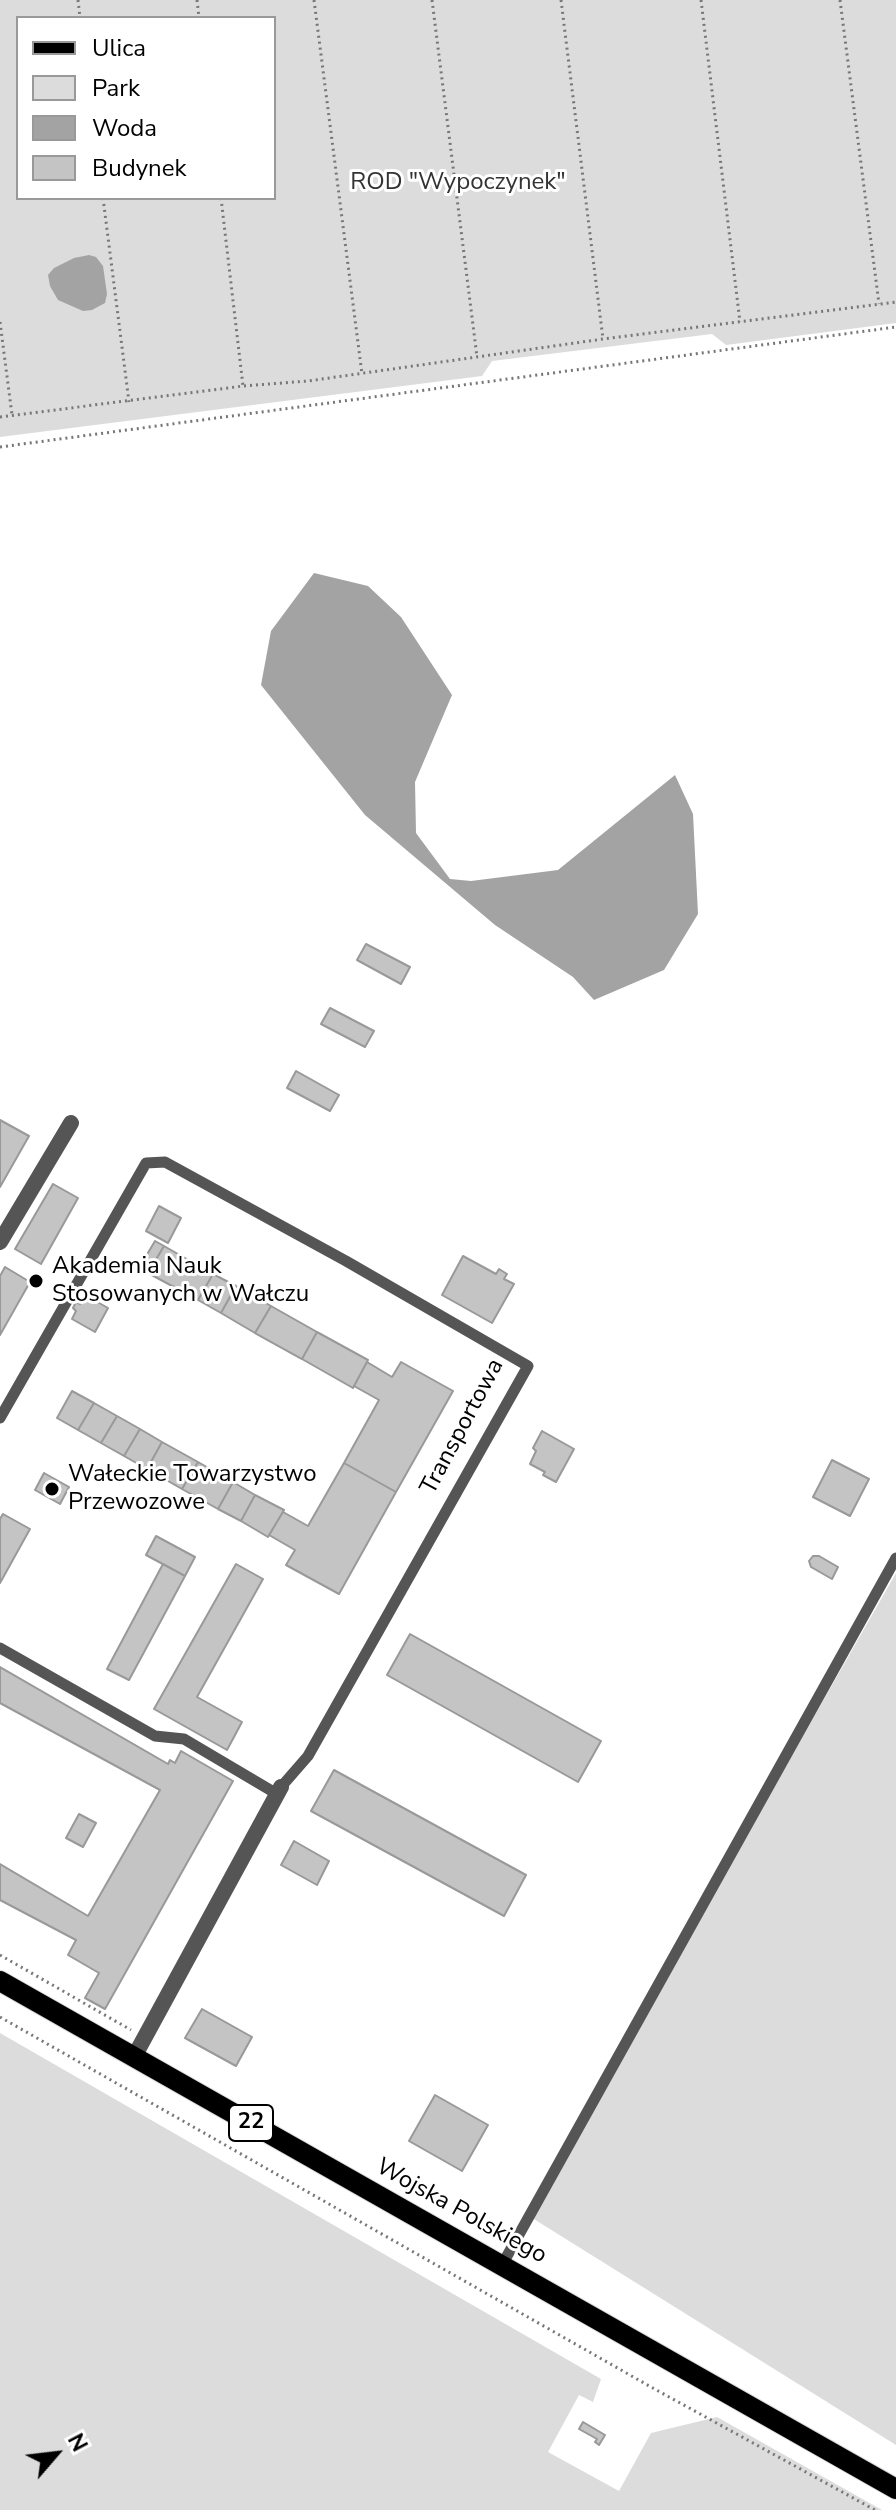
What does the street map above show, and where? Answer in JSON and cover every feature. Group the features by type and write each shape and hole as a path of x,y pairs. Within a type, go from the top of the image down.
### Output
{"main road":[{"name":"Wojska Polskiego","path":"0,1981 896,2489"}],"street":[{"path":"0,1242 4,1224 71,1123"},
{"name":"Transportowa","path":"134,2057 279,1790"}],"lane":[{"name":"Transportowa","path":"0,1418 146,1163 165,1162 528,1366 308,1756 279,1790"},
{"path":"502,2265 896,1558"},
{"path":"0,1648 155,1736 184,1739 279,1790"}],"path":[{"path":"314,0 362,374"},
{"path":"432,0 477,357"},
{"path":"561,0 603,339"},
{"path":"701,0 740,322"},
{"path":"840,0 879,304"},
{"path":"103,200 129,402"},
{"path":"221,200 243,386"},
{"path":"0,417 362,374 603,339 896,302"},
{"path":"0,322 12,415"},
{"path":"0,447 896,328"},
{"path":"0,1955 144,2038"},
{"path":"0,2017 651,2387 875,2510"}],"green space":[{"name":"ROD \"Wypoczynek\"","path":"0,0 896,0 896,323 726,345 712,334 492,361 482,376 0,437"},
{"path":"896,1573 896,2445 529,2216"},
{"path":"0,2033 601,2379 593,2402 579,2395 548,2452 619,2491 651,2433 717,2417 882,2510 0,2510"}],"water":[{"path":"96,257 103,266 107,294 105,303 83,311 58,300 48,275 54,268 74,258"},
{"path":"314,573 368,586 401,617 452,695 415,782 416,833 450,879 471,881 558,870 675,775 693,814 698,914 664,970 594,1000 573,977 495,925 365,815 261,685 271,631"}],"building":[{"path":"366,944 410,967 401,984 357,960"},
{"path":"330,1008 374,1031 365,1047 321,1024"},
{"path":"296,1071 339,1095 330,1111 287,1088"},
{"path":"0,1120 29,1136 0,1187"},
{"path":"53,1184 78,1198 41,1264 15,1249"},
{"path":"159,1206 181,1218 168,1243 146,1231"},
{"path":"155,1241 164,1246 148,1273 139,1268"},
{"path":"164,1246 213,1274 198,1300 148,1273"},
{"path":"463,1256 496,1274 499,1269 507,1274 504,1279 514,1284 492,1323 442,1295"},
{"path":"5,1267 30,1282 0,1335 0,1276"},
{"path":"213,1274 236,1286 221,1313 198,1300"},
{"path":"236,1286 271,1306 255,1333 221,1313"},
{"path":"85,1295 108,1308 95,1332 72,1319 76,1302 80,1304"},
{"path":"271,1306 317,1332 302,1359 255,1333"},
{"path":"317,1332 368,1360 353,1388 302,1359"},
{"path":"367,1362 392,1377 401,1362 453,1391 396,1492 344,1463 379,1400 354,1386"},
{"path":"72,1391 94,1403 78,1430 57,1418"},
{"path":"94,1403 117,1416 101,1443 78,1430"},
{"path":"117,1416 140,1429 124,1456 101,1443"},
{"path":"140,1429 162,1442 147,1469 124,1456"},
{"path":"542,1431 574,1449 556,1482 530,1464 536,1451 533,1448"},
{"path":"162,1442 198,1462 182,1489 147,1469"},
{"path":"832,1460 869,1479 850,1516 813,1497"},
{"path":"198,1462 233,1482 218,1509 182,1489"},
{"path":"344,1463 396,1492 339,1594 286,1565 295,1550 269,1535 283,1512 308,1526"},
{"name":"Wałeckie Towarzystwo Przewozowe","path":"44,1473 69,1487 60,1504 35,1490"},
{"path":"233,1482 255,1495 241,1521 218,1509"},
{"path":"255,1495 284,1510 268,1537 241,1521"},
{"path":"3,1514 30,1529 0,1583 0,1519"},
{"path":"156,1536 195,1557 185,1576 146,1555"},
{"path":"813,1556 819,1556 838,1567 832,1579 811,1567 809,1561"},
{"path":"163,1564 185,1576 129,1680 107,1669"},
{"path":"236,1564 263,1579 197,1697 242,1722 227,1750 154,1709"},
{"path":"410,1634 601,1741 578,1782 387,1675"},
{"path":"0,1667 168,1764 170,1760 175,1763 181,1751 233,1781 105,2009 85,1998 99,1973 68,1955 76,1940 0,1900 0,1864 88,1916 160,1790 0,1703"},
{"path":"334,1770 526,1875 504,1916 311,1811"},
{"path":"79,1814 96,1823 83,1847 66,1838"},
{"path":"294,1841 329,1861 317,1885 281,1865"},
{"path":"202,2009 252,2037 236,2066 185,2038"},
{"path":"435,2095 488,2125 462,2171 409,2141"},
{"path":"583,2422 605,2435 599,2445 595,2442 597,2439 579,2429"}],"place":[{"name":"Akademia Nauk Stosowanych w Wałczu","path":"36,1281"},
{"name":"Wałeckie Towarzystwo Przewozowe","path":"52,1489"}]}
